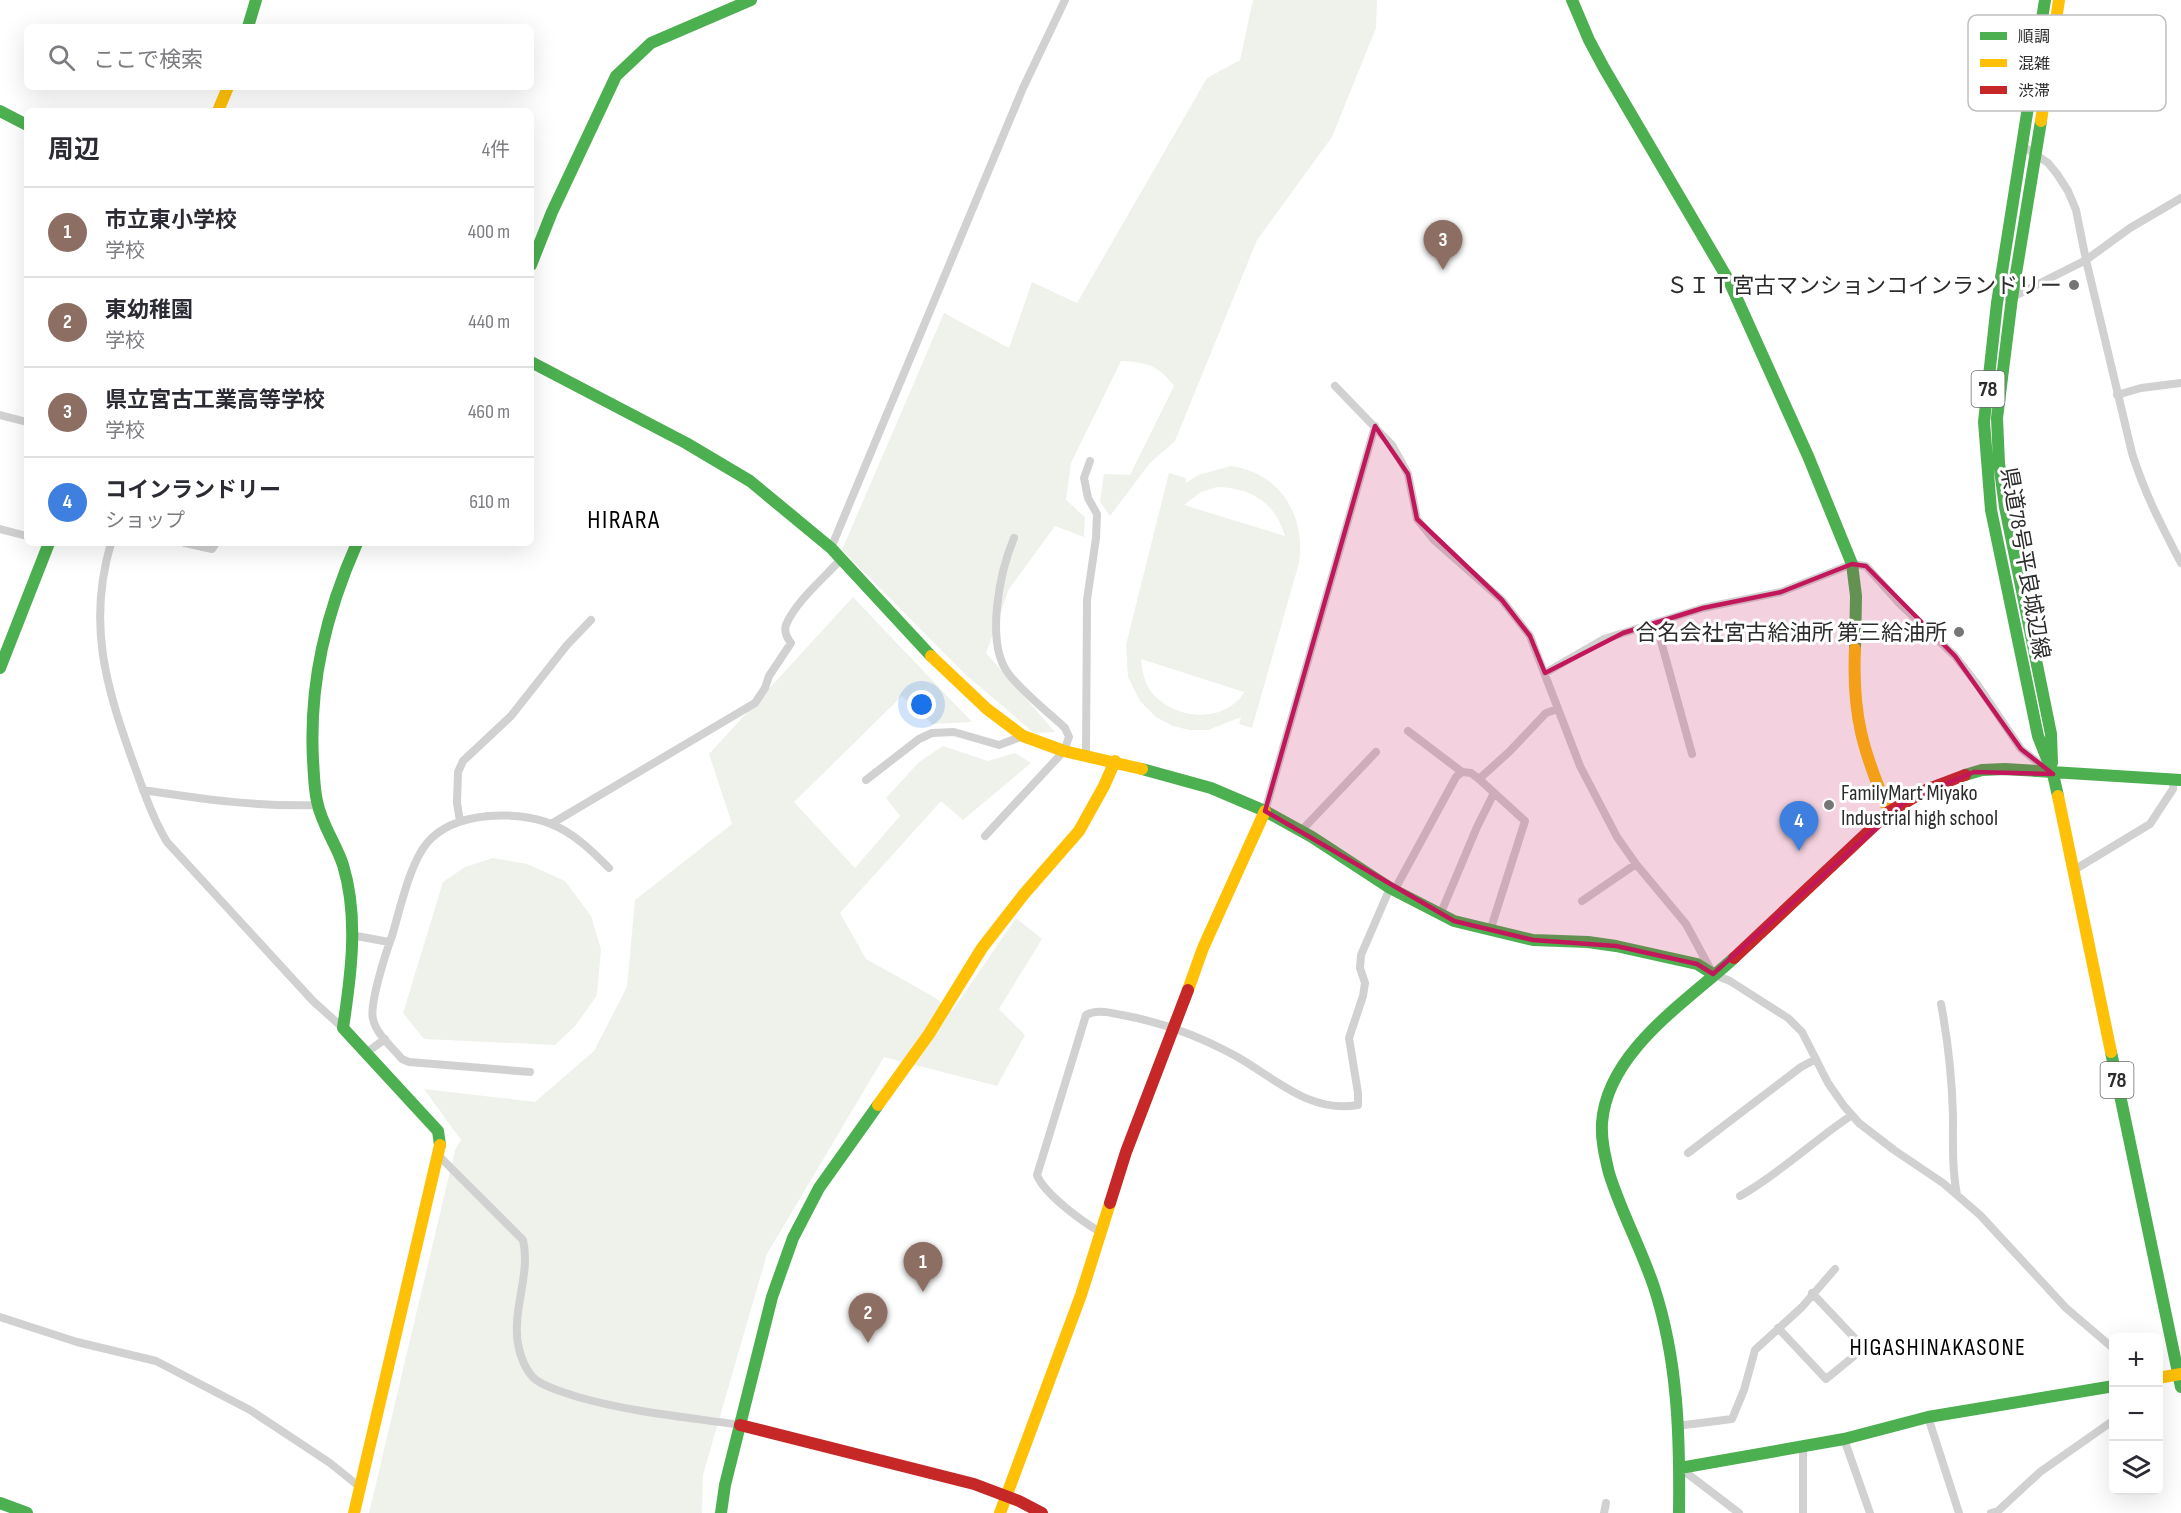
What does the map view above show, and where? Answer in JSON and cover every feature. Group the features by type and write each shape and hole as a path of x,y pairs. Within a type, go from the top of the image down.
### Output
{"street":[{"path":"250,24 256,0"},
{"path":"534,257 552,212 616,76 651,44 751,0"},
{"path":"831,548 972,207 1023,88 1065,0"},
{"path":"1572,0 1588,40 1604,69 1729,281 1808,456 1852,564 1856,581 1857,626 1854,694 1871,770 1889,812"},
{"name":"県道78号平良城辺線","path":"2043,15 2045,0"},
{"name":"県道78号平良城辺線","path":"2057,15 2059,0"},
{"path":"219,108 227,90"},
{"path":"0,111 24,123"},
{"name":"県道78号平良城辺線","path":"2028,111 1997,303 1984,422 1990,499 2038,736 2053,774 2074,870 2180,1378"},
{"name":"県道78号平良城辺線","path":"2043,111 2012,298 1997,418 1999,463 2005,507 2051,734 2053,774"},
{"path":"2023,146 2048,163 2068,191 2076,210 2117,395 2139,476 2181,563"},
{"path":"1997,303 2012,298 2086,260 2130,228 2181,198"},
{"path":"534,364 686,443 750,481 774,499 831,548 948,674 987,709 1023,736 1064,751 1115,761 1211,788 1264,811 1301,831 1392,890 1454,921 1533,940 1588,942 1616,946 1697,964 1730,981 1788,1018 1802,1032 1828,1083 1852,1115 1870,1132 1943,1183 1996,1230 2066,1308 2109,1345"},
{"path":"2117,395 2141,388 2181,383"},
{"path":"1335,386 1392,445 1407,474 1417,519 1434,540 1502,600 1530,636 1592,790 1617,837 1636,864 1686,924 1713,974"},
{"path":"0,415 24,421"},
{"path":"999,1513 1081,1295 1126,1152 1148,1093 1203,948 1264,811 1375,426"},
{"path":"1086,756 1087,600 1097,514 1088,498 1084,478 1090,461"},
{"path":"0,529 24,535"},
{"path":"985,836 1064,751 1069,737 1065,728 1008,674 1000,660 996,643 999,589 1006,556 1014,538"},
{"path":"0,668 48,546"},
{"path":"110,546 100,624 101,652 114,706 155,822 167,842 438,1131 439,1156 354,1513"},
{"path":"198,546 212,549 214,546"},
{"path":"343,1028 351,935 350,901 343,865 317,805 311,710 317,663 325,626 342,574 356,546"},
{"path":"551,824 755,703 765,688 769,676 791,643 785,631 786,625 799,605 841,559"},
{"path":"1545,673 1604,639 1703,608 1781,592 1852,564 1866,566 1899,603 1955,656 2021,748 2053,774"},
{"path":"460,821 457,803 458,772 463,761 512,716 567,645 591,620"},
{"path":"1656,623 1692,754"},
{"path":"1479,779 1509,752 1546,713 1558,709"},
{"path":"1408,731 1462,772 1471,773 1479,779 1525,821 1490,931"},
{"path":"866,780 919,739 932,733 954,732 999,746 1023,736"},
{"path":"1301,831 1376,752"},
{"path":"721,1513 725,1485 772,1297 781,1267 805,1212 844,1151 929,1034 982,948 1078,831 1104,786 1115,761"},
{"path":"1679,1513 1680,1468 1673,1372 1664,1322 1653,1284 1606,1169 1602,1131 1607,1098 1625,1062 1666,1018 1889,812 1930,788 1974,772 2007,769 2053,774 2126,775 2177,779 2150,824 2074,870"},
{"path":"1102,1233 1092,1228 1046,1190 1037,1175 1086,1014 1103,1012 1146,1019 1234,1055 1288,1090 1308,1100 1343,1107 1358,1105 1349,1038 1365,983 1360,968 1361,954 1392,890 1456,777 1462,772"},
{"path":"143,790 212,800 294,806 317,805"},
{"path":"1440,915 1494,793"},
{"path":"530,1072 409,1062 402,1059 374,1025 373,1004 389,942 415,862 436,834 460,821 495,815 551,824 590,849 609,868"},
{"path":"1582,901 1636,864"},
{"path":"351,935 389,942"},
{"path":"1941,1004 1949,1064 1953,1113 1952,1170 1957,1196"},
{"path":"366,1053 386,1040"},
{"path":"1688,1153 1801,1067 1816,1059"},
{"path":"1740,1196 1779,1172 1852,1115"},
{"path":"439,1156 523,1240 526,1256 518,1337 526,1367 534,1378 549,1388 602,1403 740,1425 934,1473 1005,1495 1042,1513"},
{"path":"1677,1425 1732,1419 1744,1390 1755,1350 1802,1307 1834,1269"},
{"path":"1778,1328 1826,1379 1864,1348 1812,1293"},
{"path":"0,1317 77,1342 156,1361 186,1375 250,1410 330,1463 361,1488"},
{"path":"2163,1378 2180,1378"},
{"path":"1680,1468 1844,1439 1928,1417 2109,1387"},
{"path":"1928,1417 1959,1513"},
{"path":"1991,1513 1998,1511 2040,1472 2109,1424"},
{"path":"1844,1439 1870,1513"},
{"path":"1803,1446 1803,1513"},
{"path":"1680,1468 1739,1513"},
{"path":"0,1503 27,1513"},
{"path":"1604,1513 1606,1503"}],"highlighted area":[{"path":"1375,426 1408,474 1417,519 1502,600 1530,636 1545,673 1623,633 1703,608 1781,592 1852,564 1866,566 1955,656 2021,749 2053,774 1974,772 1906,801 1713,974 1697,964 1616,946 1533,940 1454,921 1265,811"}],"shaded area":[{"path":"1253,0 1377,0 1376,28 1332,137 1257,240 1175,441 1150,463 1110,516 1100,502 1104,474 1130,475 1174,386 1163,373 1151,366 1138,362 1121,361 1071,463 1066,500 1085,517 1084,537 1055,526 1009,589 986,653 1055,732 1034,733 966,675 842,550 944,313 1009,348 1032,282 1077,303 1207,78 1240,60"},
{"path":"1231,466 1263,477 1286,499 1298,529 1299,563 1252,728 1239,724 1241,717 1208,730 1189,730 1173,726 1156,717 1140,701 1128,677 1126,645 1169,473 1186,478 1186,483 1198,475","holes":["1217,487 1241,490 1260,499 1275,514 1285,536 1184,505 1201,492","1141,659 1244,692 1244,693 1224,710 1212,714 1186,713 1163,703 1153,694 1144,678"]},
{"path":"853,597 972,722 932,724 902,696 794,802 855,868 900,816 886,798 919,762 943,746 988,761 1015,753 1031,763 963,820 941,801 840,913 866,959 934,997 952,1011 1016,918 1042,939 999,1009 1025,1035 997,1086 884,1057 767,1254 703,1475 702,1513 369,1513 455,1150 461,1140 424,1089 535,1102 594,1051 627,987 635,900 732,824 709,754"},
{"path":"493,858 527,864 565,881 591,916 601,949 597,995 576,1025 555,1045 424,1039 403,1013 443,882 465,867"}],"traffic: fast":[{"path":"249,24 256,0"},
{"path":"534,257 552,212 616,76 651,43 751,0"},
{"path":"1572,0 1604,68 1729,281 1808,456 1852,564 1856,596 1855,649"},
{"path":"2043,15 2045,0"},
{"path":"0,111 24,123"},
{"path":"2027,111 1997,303 1984,422 1991,510 2038,736 2053,774 2058,796"},
{"path":"2041,121 2012,298 1997,418 1999,463 2005,507 2051,734 2052,763"},
{"path":"534,364 686,443 750,481 831,548 931,656"},
{"path":"0,668 48,546"},
{"path":"356,546 328,622 317,676 312,731 317,801 343,865 351,905 351,967 343,1028 438,1131 440,1145"},
{"path":"1142,769 1211,788 1265,811 1312,837 1390,888 1454,921 1533,940 1588,942 1616,946 1697,964 1713,974"},
{"path":"1965,775 1982,770 2005,769 2181,780"},
{"path":"1679,1513 1678,1427 1668,1342 1654,1287 1609,1173 1602,1123 1607,1097 1618,1073 1633,1051 1672,1011 1734,958"},
{"path":"2111,1052 2181,1387"},
{"path":"721,1513 725,1485 772,1297 793,1238 819,1188 878,1105"},
{"path":"1680,1468 1844,1439 1928,1417 2109,1387"},
{"path":"0,1503 27,1513"}],"traffic: slow":[{"path":"2057,15 2059,0"},
{"path":"219,108 227,90"},
{"path":"2041,121 2042,111"},
{"path":"1855,649 1855,694 1861,733 1872,771 1889,812"},
{"path":"931,656 987,709 1023,736 1064,751 1142,769"},
{"path":"878,1105 929,1034 982,948 1024,894 1079,831 1115,761"},
{"path":"2058,796 2111,1052"},
{"path":"1188,990 1203,948 1265,811"},
{"path":"354,1513 440,1145"},
{"path":"1000,1513 1081,1295 1110,1203"},
{"path":"2163,1377 2181,1374"}],"traffic: jam":[{"path":"1734,958 1889,812 1928,789 1965,775"},
{"path":"1110,1203 1126,1152 1188,990"},
{"path":"740,1425 974,1484 1019,1501 1042,1513"}],"place":[{"name":"県立宮古工業高等学校","path":"1443,270"},
{"name":"ＳＩＴ宮古マンションコインランドリー","path":"2074,285"},
{"name":"合名会社宮古給油所 第三給油所","path":"1959,632"},
{"name":"FamilyMart Miyako Industrial high school","path":"1829,805"},
{"name":"コインランドリー","path":"1799,851"},
{"name":"市立東小学校","path":"923,1292"},
{"name":"東幼稚園","path":"868,1343"}],"district":[{"name":"HIRARA","path":"624,519"},
{"name":"HIGASHINAKASONE","path":"1938,1347"}]}
